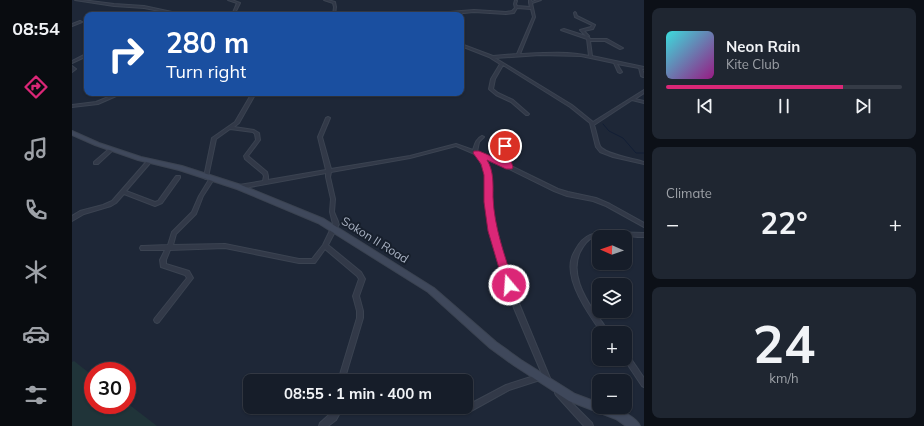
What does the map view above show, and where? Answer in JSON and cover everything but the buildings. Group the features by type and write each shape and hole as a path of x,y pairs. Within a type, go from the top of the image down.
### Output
{"street":[{"path":"76,0 118,6 147,7 171,12"},
{"path":"229,0 239,3 234,12"},
{"path":"325,0 334,3 334,12"},
{"path":"518,56 533,20 534,15 530,1 540,0"},
{"path":"460,12 474,11 506,13 515,10 516,1"},
{"path":"516,7 531,8"},
{"path":"575,13 576,16 594,26 592,28 582,30 589,40 591,56"},
{"path":"72,26 81,22"},
{"path":"562,30 586,36"},
{"path":"589,40 606,40 621,48"},
{"path":"464,46 490,56 571,106 593,124 598,147 602,151 615,156 644,163"},
{"path":"490,56 553,54 591,56 642,67 643,76"},
{"path":"72,62 84,56"},
{"path":"615,62 620,72"},
{"path":"502,64 493,79 491,89 497,94 512,101 527,114"},
{"path":"72,67 74,69 72,71"},
{"path":"593,124 644,91"},
{"path":"72,106 97,103 114,96"},
{"path":"156,320 190,278 187,274 163,265 163,260 174,233 194,213 209,178 214,138 237,123 252,96"},
{"path":"632,99 644,102"},
{"path":"143,248 225,246 309,262 313,261 325,246 337,222 332,212 333,201 328,177 329,171 320,137 328,118"},
{"path":"231,128 254,131 257,133 258,140 246,156 265,173 265,182"},
{"name":"Sokon II Road","path":"72,133 112,150 149,162 180,168 239,187 305,213 334,229 431,290 493,345 572,398 614,412 635,426"},
{"path":"482,137 478,142 476,152 485,164 488,175 489,206 496,245 523,325 538,354 548,382 589,426"},
{"path":"239,187 410,157 453,145 461,146 476,152 556,190 594,199 644,225"},
{"path":"505,146 505,155 509,167"},
{"path":"96,163 112,150"},
{"path":"72,219 84,210 110,205 124,192 149,162"},
{"path":"124,192 155,204 160,202 178,177"},
{"path":"601,326 588,306 576,283 572,270 573,257 584,242 593,235 644,235"},
{"path":"325,246 359,274 362,279 356,296 360,311 360,318 343,374"},
{"path":"632,366 644,384"},
{"path":"473,405 508,387 540,377"},
{"path":"323,426 335,414"}],"green space":[{"path":"74,361 84,369 84,414 136,414 136,410 157,426 72,426 72,362"}],"waterway":[{"path":"603,124 609,131 623,138 636,153 644,153"}],"route":[{"path":"505,146 505,155 509,167 477,153 485,164 488,175 489,202 493,231 509,285"}]}
